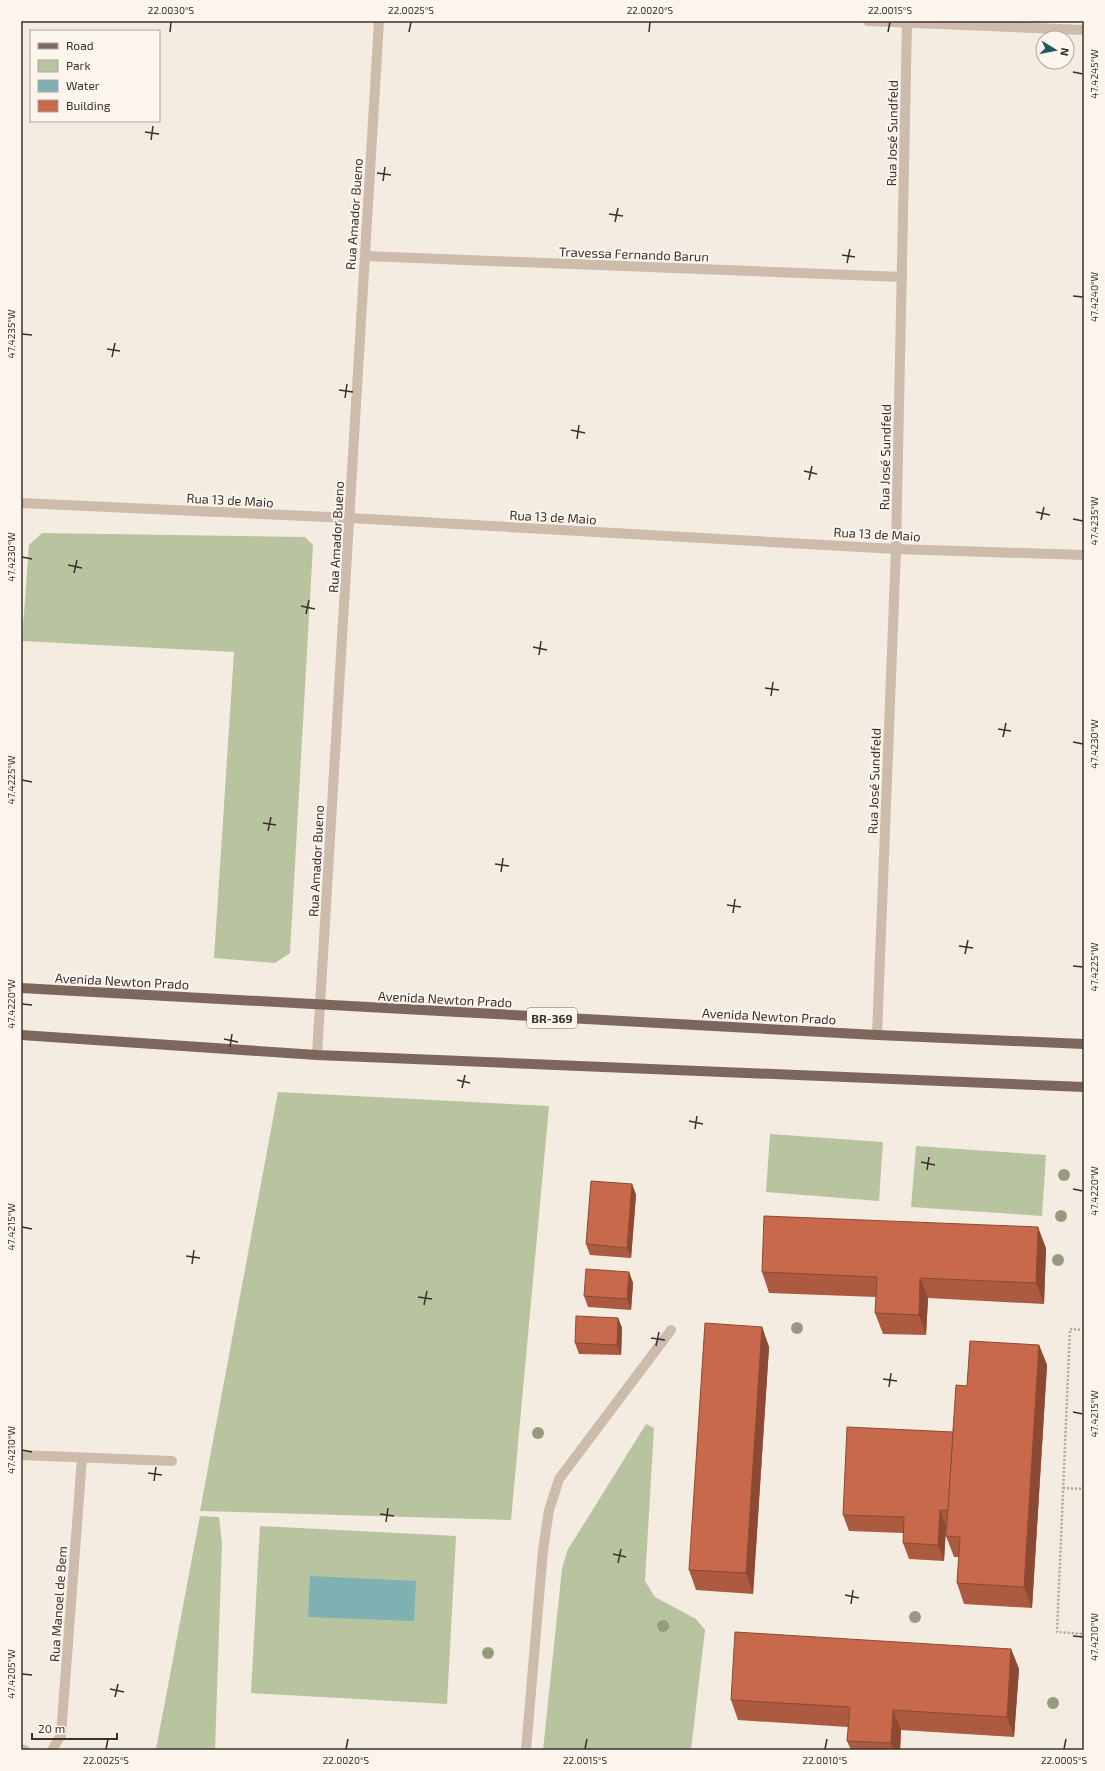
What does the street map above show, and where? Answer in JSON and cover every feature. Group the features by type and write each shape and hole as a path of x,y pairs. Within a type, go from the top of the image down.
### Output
{"main road":[{"name":"Avenida Newton Prado","path":"21,988 321,1006 877,1035 1084,1044"},
{"path":"21,1035 317,1055 1084,1087"}],"street":[{"name":"Rua Amador Bueno","path":"317,1055 380,21"},
{"path":"868,21 1084,30"},
{"name":"Rua José Sundfeld","path":"877,1035 896,548 907,23"},
{"name":"Travessa Fernando Barun","path":"365,256 902,277"},
{"name":"Rua 13 de Maio","path":"21,503 350,518 896,548 1084,555"},
{"path":"526,1750 543,1550 549,1510 559,1478 671,1330"},
{"path":"21,1454 172,1461"},
{"name":"Rua Manoel de Bem","path":"52,1750 61,1735 82,1458"}],"path":[{"path":"1084,1330 1070,1329 1057,1632 1084,1634"},
{"path":"1063,1488 1084,1489"}],"green space":[{"path":"42,533 305,537 313,545 290,953 275,963 214,958 234,652 22,641 29,545"},
{"path":"278,1092 549,1106 511,1520 200,1511"},
{"path":"770,1134 883,1142 879,1201 766,1192"},
{"path":"916,1146 1046,1155 1042,1216 911,1207"},
{"path":"646,1424 654,1428 645,1581 655,1597 696,1619 705,1630 691,1750 543,1750 562,1569 567,1551"},
{"path":"200,1516 219,1517 222,1543 215,1750 154,1750 156,1749"},
{"path":"260,1526 456,1536 447,1704 251,1693"}],"water":[{"path":"310,1576 416,1581 414,1621 308,1617"}],"building":[{"path":"591,1181 632,1184 627,1248 586,1244"},
{"path":"764,1216 1038,1227 1036,1283 920,1278 919,1315 875,1313 877,1277 762,1272"},
{"path":"586,1269 629,1272 627,1299 584,1296"},
{"path":"576,1316 618,1318 617,1345 575,1343"},
{"path":"705,1323 762,1327 746,1573 689,1570"},
{"path":"970,1341 1039,1345 1024,1587 957,1583 960,1537 946,1536 956,1385 967,1386"},
{"path":"847,1427 953,1432 948,1510 940,1510 938,1545 903,1543 904,1517 843,1515"},
{"path":"735,1632 1011,1649 1007,1717 893,1710 891,1743 847,1741 850,1707 731,1700"}]}
